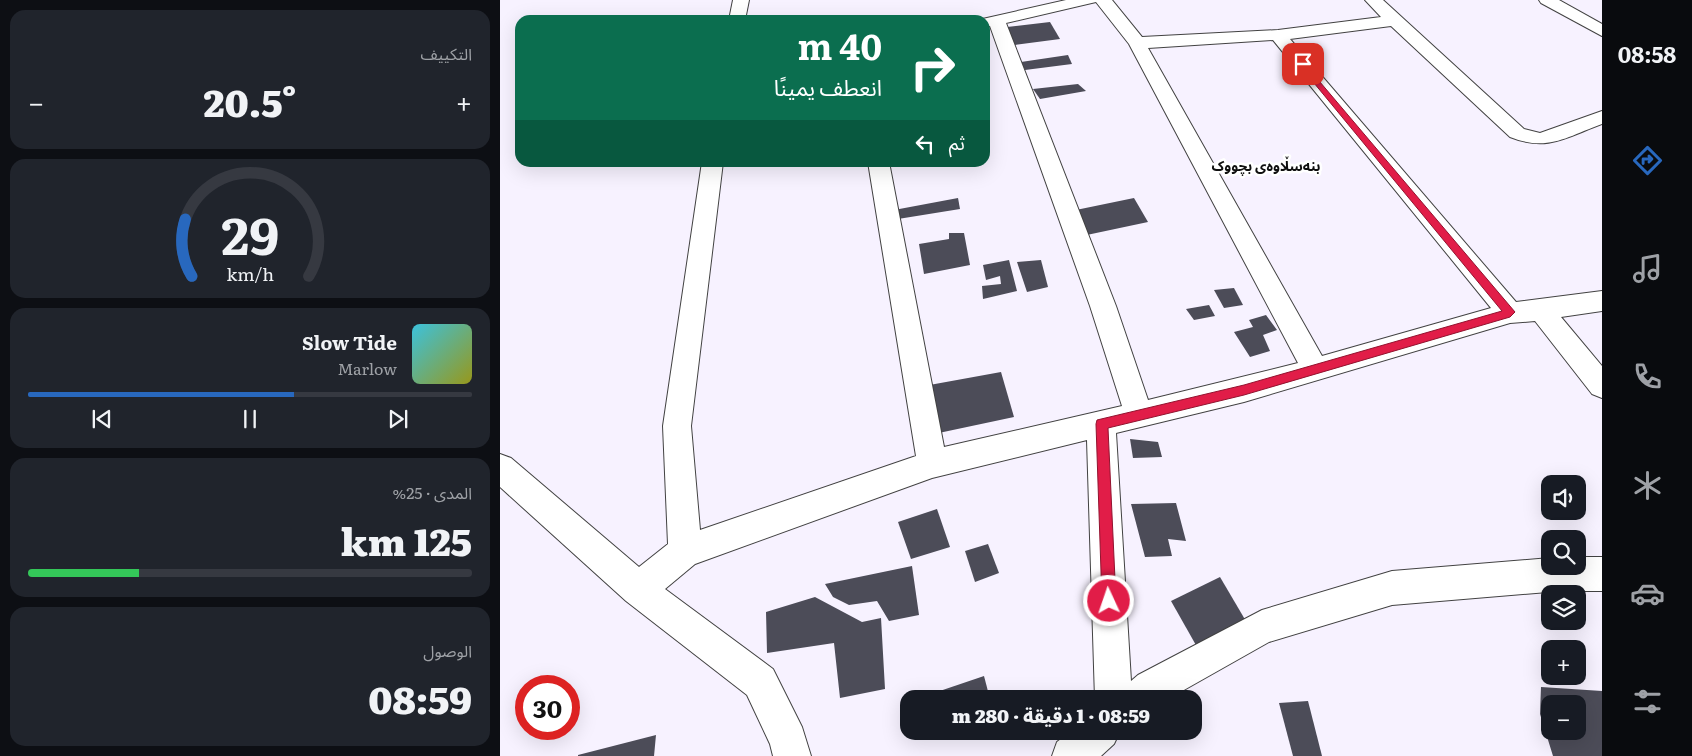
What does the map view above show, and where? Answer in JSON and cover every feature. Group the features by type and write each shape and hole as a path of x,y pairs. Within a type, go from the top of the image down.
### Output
{"street":[{"path":"738,15 741,0"},
{"path":"1089,0 991,21 1103,306 1139,415"},
{"path":"1102,0 1137,43 1315,369"},
{"path":"1373,0 1517,134 1542,139 1602,117"},
{"path":"1548,0 1602,31"},
{"path":"1137,43 1278,35 1394,20"},
{"path":"1278,35 1510,312"},
{"path":"685,551 677,426 712,167"},
{"path":"879,167 932,464"},
{"path":"638,589 685,551 932,464 1244,390 1510,312 1540,310 1602,300"},
{"path":"1540,310 1602,386"},
{"path":"1102,424 1114,690"},
{"path":"500,468 638,589 760,682 788,741 792,756"},
{"path":"1149,690 1262,627 1392,588 1560,574 1602,574"},
{"path":"1072,756 1091,740"}],"building":[{"path":"1050,22 1060,39 1015,45 1007,27"},
{"path":"1068,55 1072,64 1025,70 1021,62"},
{"path":"1078,84 1086,91 1040,99 1033,89"},
{"path":"958,198 960,209 898,219 894,210"},
{"path":"1134,198 1148,222 1082,236 1071,211"},
{"path":"949,233 964,233 970,265 924,274 919,244 949,239"},
{"path":"1009,260 1017,291 983,299 982,286 1001,284 1000,276 986,280 983,265"},
{"path":"1041,260 1048,287 1027,292 1017,262"},
{"path":"1234,288 1243,305 1224,308 1214,290"},
{"path":"1209,305 1215,316 1194,320 1186,309"},
{"path":"1266,315 1277,330 1263,335 1270,351 1250,357 1234,332 1253,327 1249,320"},
{"path":"1001,372 1014,417 934,434 924,386"},
{"path":"1130,439 1158,442 1162,457 1133,458"},
{"path":"1176,503 1186,541 1168,539 1172,556 1145,557 1131,504"},
{"path":"937,509 950,547 911,559 898,522"},
{"path":"988,544 999,573 975,582 965,551"},
{"path":"912,566 919,615 889,621 877,601 849,605 833,597 825,584"},
{"path":"1220,577 1250,628 1201,654 1171,601"},
{"path":"815,597 862,622 881,618 885,689 840,698 834,643 767,653 766,612"},
{"path":"984,676 988,690 943,690"},
{"path":"1541,687 1602,691 1602,756 1553,756 1548,740 1586,740 1586,695 1541,695 1541,717 1540,714"},
{"path":"1308,701 1322,756 1293,756 1279,703"},
{"path":"656,735 654,756 578,756 578,755"}],"district":[{"name":"بنەسڵاوەی بچووک","path":"1266,165"}],"route":[{"path":"1109,601 1102,424 1244,390 1510,312 1303,64"}]}
